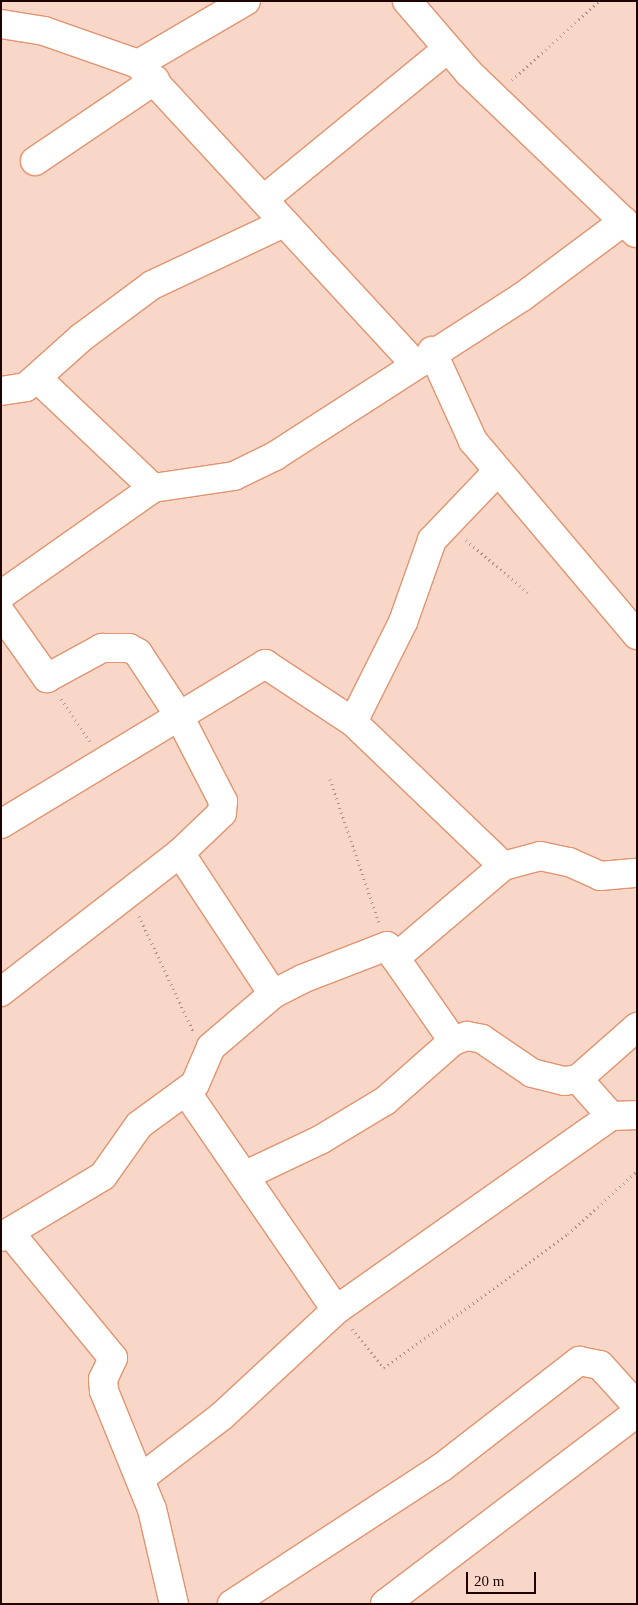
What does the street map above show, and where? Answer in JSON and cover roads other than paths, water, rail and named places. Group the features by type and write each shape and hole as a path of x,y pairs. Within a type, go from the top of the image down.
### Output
{"street":[{"path":"35,161 146,72 246,1"},
{"path":"1,595 153,488 234,476 256,467 423,357 630,228 495,95 446,50 407,1"},
{"path":"1,24 44,31 146,72 284,223 423,357 462,423 498,471 637,634"},
{"path":"264,199 446,50"},
{"path":"1,391 17,390 37,378 82,337 152,285 284,223"},
{"path":"37,378 153,488"},
{"path":"353,722 403,622 424,555 446,523 498,471"},
{"path":"1,614 47,678 102,648 129,648 138,653 178,714 223,801 222,812 180,852 129,896 1,992"},
{"path":"1,824 105,762 178,714 266,664 353,722 503,866"},
{"path":"180,852 273,994"},
{"path":"174,1604 141,1478 104,1391 104,1379 113,1364 111,1353 6,1235 103,1176 139,1125 187,1093 195,1084 204,1055 273,994 391,952 503,866 540,856 556,858 600,876 637,873"},
{"path":"391,952 453,1041"},
{"path":"246,1175 320,1140 385,1101 453,1041 466,1036 482,1039 532,1073 564,1081 578,1079 637,1027"},
{"path":"141,1478 223,1415 336,1310 624,1115 578,1079"},
{"path":"187,1093 246,1175 336,1310"},
{"path":"232,1604 440,1468 579,1361 600,1365 637,1406"},
{"path":"385,1604 637,1413"}]}
